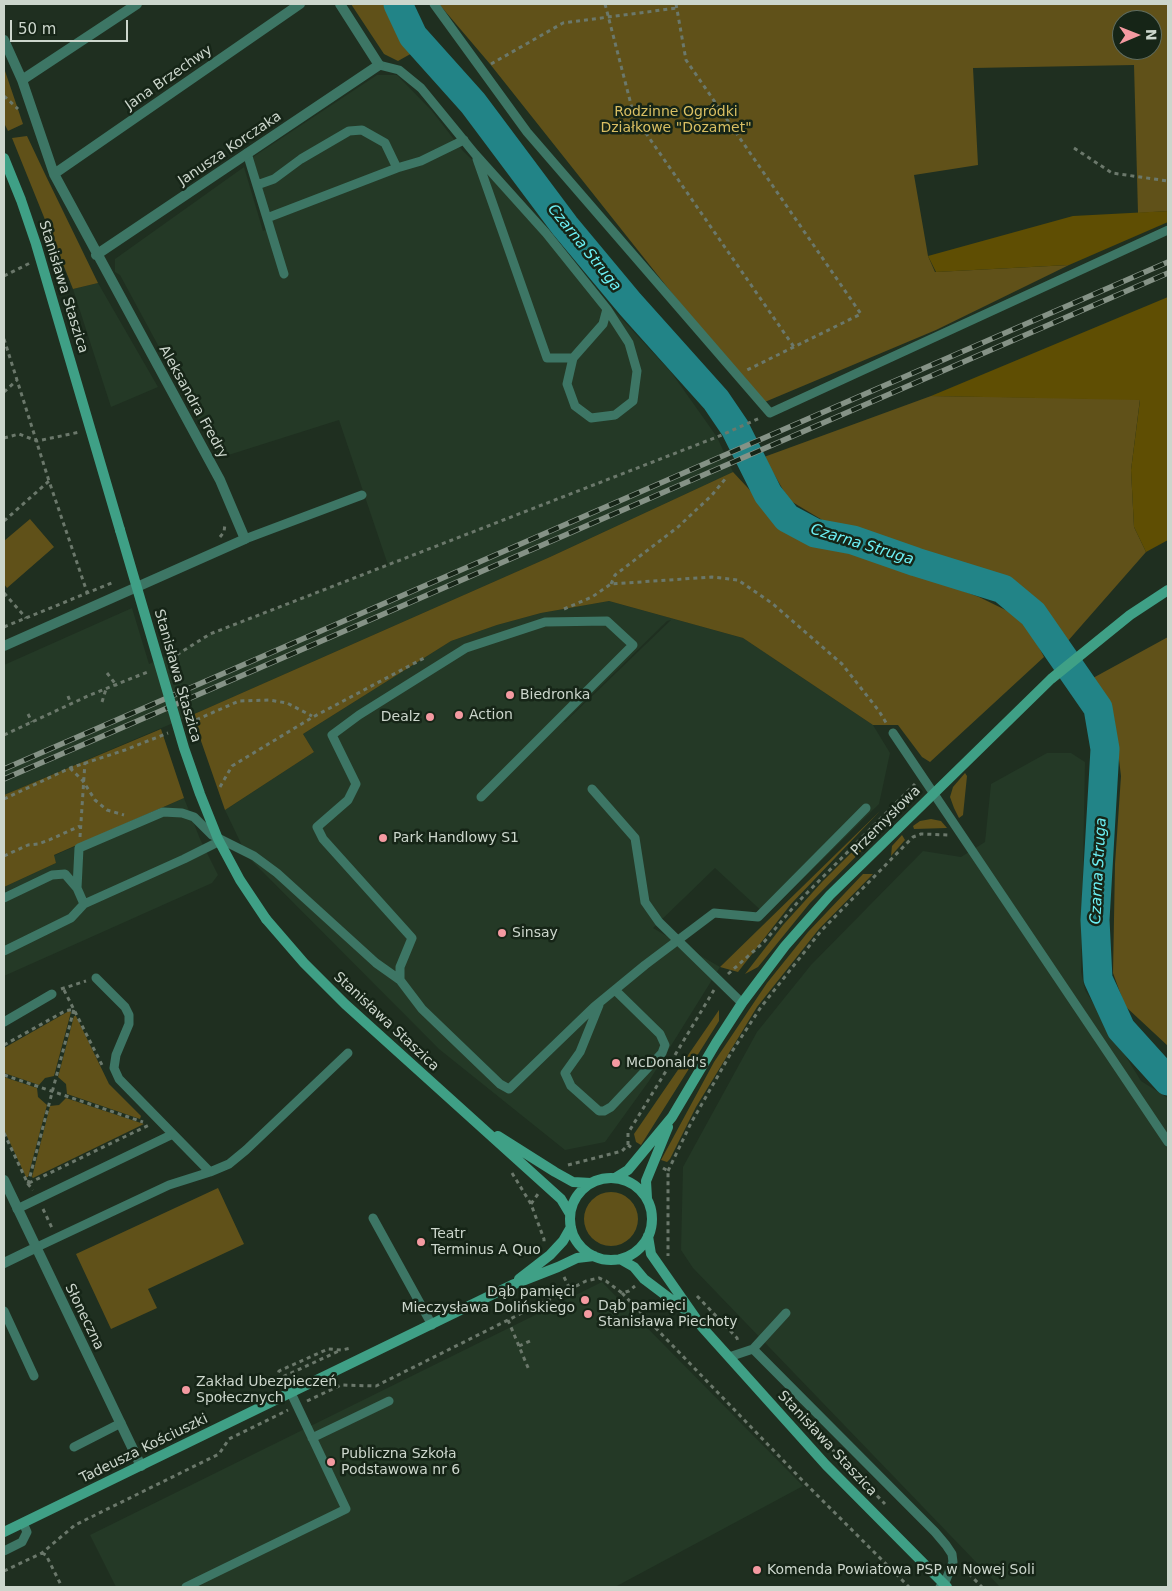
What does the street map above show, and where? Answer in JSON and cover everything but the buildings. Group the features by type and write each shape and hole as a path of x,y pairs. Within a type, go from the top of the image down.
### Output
{"street":[{"path":"22,80 138,4"},
{"name":"Jana Brzechwy","path":"54,174 300,4"},
{"path":"340,4 379,65"},
{"name":"Aleksandra Fredry","path":"4,40 22,80 54,174 96,255 220,480 245,539"},
{"name":"Janusza Korczaka","path":"96,255 379,65"},
{"name":"Stanisława Staszica","path":"4,158 21,200 40,258 181,738 218,839 240,880 266,918 304,963 345,1004 562,1199 570,1214"},
{"path":"4,646 245,539"},
{"name":"Przemysłowa","path":"647,1198 646,1181 672,1117 742,1003 785,946 813,914 1051,679 1130,615 1168,590"},
{"name":"Przemysłowa","path":"616,1178 628,1170 672,1117"},
{"name":"Stanisława Staszica","path":"470,1118 555,1172 574,1182 591,1183"},
{"path":"603,1178 616,1178 628,1181 639,1188 647,1198 651,1210 652,1223 648,1236 642,1246 632,1254 620,1259 607,1260 594,1256 584,1249 576,1239 571,1227 570,1214 574,1202 581,1191 591,1183 603,1178"},
{"name":"Słoneczna","path":"4,1180 141,1466"},
{"name":"Tadeusza Kościuszki","path":"512,1285 550,1255 571,1227"},
{"name":"Stanisława Staszica","path":"648,1236 651,1254 692,1315 826,1465 943,1586"},
{"path":"4,1263 35,1248"},
{"name":"Tadeusza Kościuszki","path":"4,1532 512,1285 577,1258 594,1256"},
{"name":"Stanisława Staszica","path":"620,1259 634,1267 644,1279 692,1315"}],"lane":[{"path":"434,4 527,132 770,413 1168,230"},
{"path":"379,65 400,70 421,88 475,154 546,233 607,309 629,342 637,371 633,400 615,415 591,418 575,406 567,384 574,358 603,324 607,309"},
{"path":"257,185 274,180 300,159 349,131 362,130 384,143 397,168"},
{"path":"267,218 397,168 421,162 464,140"},
{"path":"247,154 284,274"},
{"path":"475,154 546,358 574,358"},
{"path":"245,539 362,495"},
{"path":"400,980 400,967 412,938 323,839 317,827 348,800 356,784 332,735 359,715 466,648 545,622 607,621 633,645 481,796"},
{"path":"893,733 1168,1142"},
{"path":"592,789 635,838 645,902 659,922 742,1003"},
{"path":"77,888 79,848 163,812 182,813 194,817 212,835 254,856 277,873 376,963 400,980 422,1009 500,1084 509,1089 600,1002 714,913 758,917 866,808"},
{"path":"4,951 70,918 84,904 222,840"},
{"path":"4,898 52,875 65,874 77,888 84,904"},
{"path":"96,978 125,1007 130,1015 129,1024 116,1055 114,1068 119,1079 210,1172"},
{"path":"600,1002 580,1052 565,1073 571,1086 599,1111 604,1111 611,1107 662,1053 665,1045 660,1034 615,990"},
{"path":"4,1022 52,994"},
{"path":"35,1248 168,1185 229,1164 348,1053"},
{"path":"17,1209 173,1134"},
{"path":"373,1218 432,1324"},
{"path":"4,1311 34,1376"},
{"path":"729,1357 754,1349 786,1313"},
{"path":"754,1349 946,1545 952,1554 953,1562 943,1586"},
{"path":"186,1587 346,1509 291,1393"},
{"path":"312,1438 389,1401"},
{"path":"74,1447 121,1423"},
{"path":"4,1551 22,1542 27,1532 23,1522"}],"path":[{"path":"605,4 634,116 794,347"},
{"path":"482,70 563,23 676,6 686,60 861,314 737,375"},
{"path":"4,96 18,110"},
{"path":"1074,148 1112,173 1168,182"},
{"path":"4,276 40,258"},
{"path":"4,339 86,592"},
{"path":"4,392 17,380"},
{"path":"164,663 210,634 717,437 748,423"},
{"path":"4,438 19,434 37,441 91,430"},
{"path":"557,611 592,597 611,584 616,575 678,527 712,495 726,478"},
{"path":"4,521 49,481"},
{"path":"611,584 712,577 738,580 773,604 842,664 879,711 893,733"},
{"path":"4,594 26,618"},
{"path":"220,787 232,766 313,717 431,656"},
{"path":"4,735 156,667"},
{"path":"106,672 117,686"},
{"path":"102,702 106,689"},
{"path":"68,696 72,704"},
{"path":"186,724 239,701 269,700 287,703 313,717"},
{"path":"28,714 32,722"},
{"path":"4,799 85,762 125,750 169,733"},
{"path":"79,848 85,762"},
{"path":"70,768 83,781 95,800 107,810 126,816 146,819"},
{"path":"628,1145 628,1133 719,982 764,942 798,903 922,776"},
{"path":"4,856 28,845 49,840 80,826"},
{"path":"668,1260 668,1171 691,1123 731,1053 761,1008 821,931 913,837 921,834 950,835 958,830"},
{"path":"52,994 63,988 96,978"},
{"path":"4,1045 65,1011 74,1009 28,1184"},
{"path":"4,1075 151,1124 28,1184"},
{"path":"4,1133 28,1184"},
{"path":"559,1167 622,1151"},
{"path":"658,1165 668,1171"},
{"path":"510,1170 531,1204 546,1249"},
{"path":"561,1271 570,1289"},
{"path":"4,1571 42,1553 75,1524 218,1454 229,1439 341,1385 376,1386 586,1281 599,1278 622,1293 802,1480 910,1587"},
{"path":"622,1293 629,1291 641,1281"},
{"path":"508,1320 529,1370"},
{"path":"519,1346 530,1341"},
{"path":"328,1349 342,1350 276,1380 279,1370 328,1349"},
{"path":"42,1553 46,1555 62,1587"}],"shaded area":[{"path":"377,75 397,75 432,111 463,151 490,177 671,372 717,437 733,472 550,557 192,715 4,795 4,665 132,608 149,664 197,643 210,634 388,565 339,420 219,458 120,275 115,272 115,259 244,167 263,231 272,226 253,157"},
{"path":"1168,211 1168,222 1069,265 936,272 928,256 1073,216"},
{"path":"98,283 158,387 111,407 73,289"},
{"path":"1168,297 1168,540 1146,552 1134,527 1131,470 1140,400 931,396"},
{"path":"609,601 743,638 873,725 890,753 879,804 766,915 715,868 653,928 720,967 649,1081 605,1142 565,1150 439,1049 247,856 225,810 314,752 303,734 451,641 497,625 541,613","holes":["671,620 565,722 667,621"]},
{"path":"1047,753 1071,753 1085,762 1081,972 1085,990 1141,1081 1168,1098 1168,1587 1000,1587 693,1268 681,1250 683,1167 757,1032 811,965 923,851 961,857 985,842 991,784"},
{"path":"184,798 200,839 218,875 212,883 4,976 4,887 56,863 53,856"},
{"path":"602,1282 803,1486 615,1587 116,1587 90,1535"}],"green space":[{"path":"351,4 390,4 414,52 398,61 384,54"},
{"name":"Rodzinne Ogródki Działkowe \"Dozamet\"","path":"439,4 1168,4 1168,211 1138,213 1134,65 973,68 978,165 914,175 928,256 935,272 1069,265 936,330 760,404 490,64"},
{"path":"4,68 23,124 8,131 4,123"},
{"path":"27,136 98,283 73,289 12,138"},
{"path":"931,396 1140,399 1131,470 1134,527 1146,552 1067,642 1030,595 993,574 829,524 789,500 764,457"},
{"path":"733,472 788,531 863,554 979,597 1024,619 1044,657 930,762 922,757 898,725 873,725 743,638 609,601 541,613 497,625 451,641 303,734 314,752 225,810 192,715 550,557"},
{"path":"30,519 54,547 7,588 4,584 4,541"},
{"path":"1168,637 1168,1046 1125,1006 1113,973 1115,864 1121,776 1114,719 1093,678"},
{"path":"161,729 184,798 54,855 56,863 4,887 4,795"},
{"path":"965,773 967,776 963,815 959,818 950,797 953,787"},
{"path":"916,791 914,800 899,815 895,810"},
{"path":"880,811 791,904 738,972 720,967"},
{"path":"931,819 941,821 947,828 914,829 913,826 920,821"},
{"path":"884,820 888,824 810,903 758,967 745,974 783,925 822,882"},
{"path":"902,835 905,840 891,856 892,846"},
{"path":"863,874 873,874 819,929 757,1007 696,1107 670,1159 667,1162 661,1160 714,1062 767,983 808,932"},
{"path":"719,1010 719,1021 641,1145 636,1142 634,1134"},
{"path":"69,1011 71,1012 54,1076 45,1078 39,1085 4,1073 4,1048"},
{"path":"74,1016 76,1016 109,1084 141,1116 140,1119 67,1094 66,1084 58,1077"},
{"path":"4,1077 37,1088 38,1097 47,1105 28,1177 26,1177 4,1130"},
{"path":"66,1098 144,1124 33,1178 50,1106 59,1105"},
{"path":"218,1188 244,1244 148,1289 157,1308 111,1329 76,1254"},
{"path":"611,1192 621,1194 630,1200 636,1209 638,1219 636,1229 630,1238 621,1244 611,1246 601,1244 592,1238 586,1229 584,1219 586,1209 592,1200 601,1194"}],"waterway":[{"name":"Czarna Struga","path":"398,4 413,36 473,103 565,226 630,304 716,400 735,428 768,494 787,518 815,533 853,540 1003,589 1033,614 1098,708 1105,749 1095,920 1098,979 1121,1029 1168,1081"}],"railway":[{"path":"4,769 1168,262"},
{"path":"4,779 1168,273"}],"place":[{"name":"Biedronka","path":"510,695"},
{"name":"Action","path":"459,715"},
{"name":"Dealz","path":"430,717"},
{"name":"Park Handlowy S1","path":"383,838"},
{"name":"Sinsay","path":"502,933"},
{"name":"McDonald's","path":"616,1063"},
{"name":"Teatr Terminus A Quo","path":"421,1242"},
{"name":"Dąb pamięci Mieczysława Dolińskiego","path":"585,1300"},
{"name":"Dąb pamięci Stanisława Piechoty","path":"588,1314"},
{"name":"Zakład Ubezpieczeń Społecznych","path":"186,1390"},
{"name":"Publiczna Szkoła Podstawowa nr 6","path":"331,1462"},
{"name":"Komenda Powiatowa PSP w Nowej Soli","path":"757,1570"}]}
